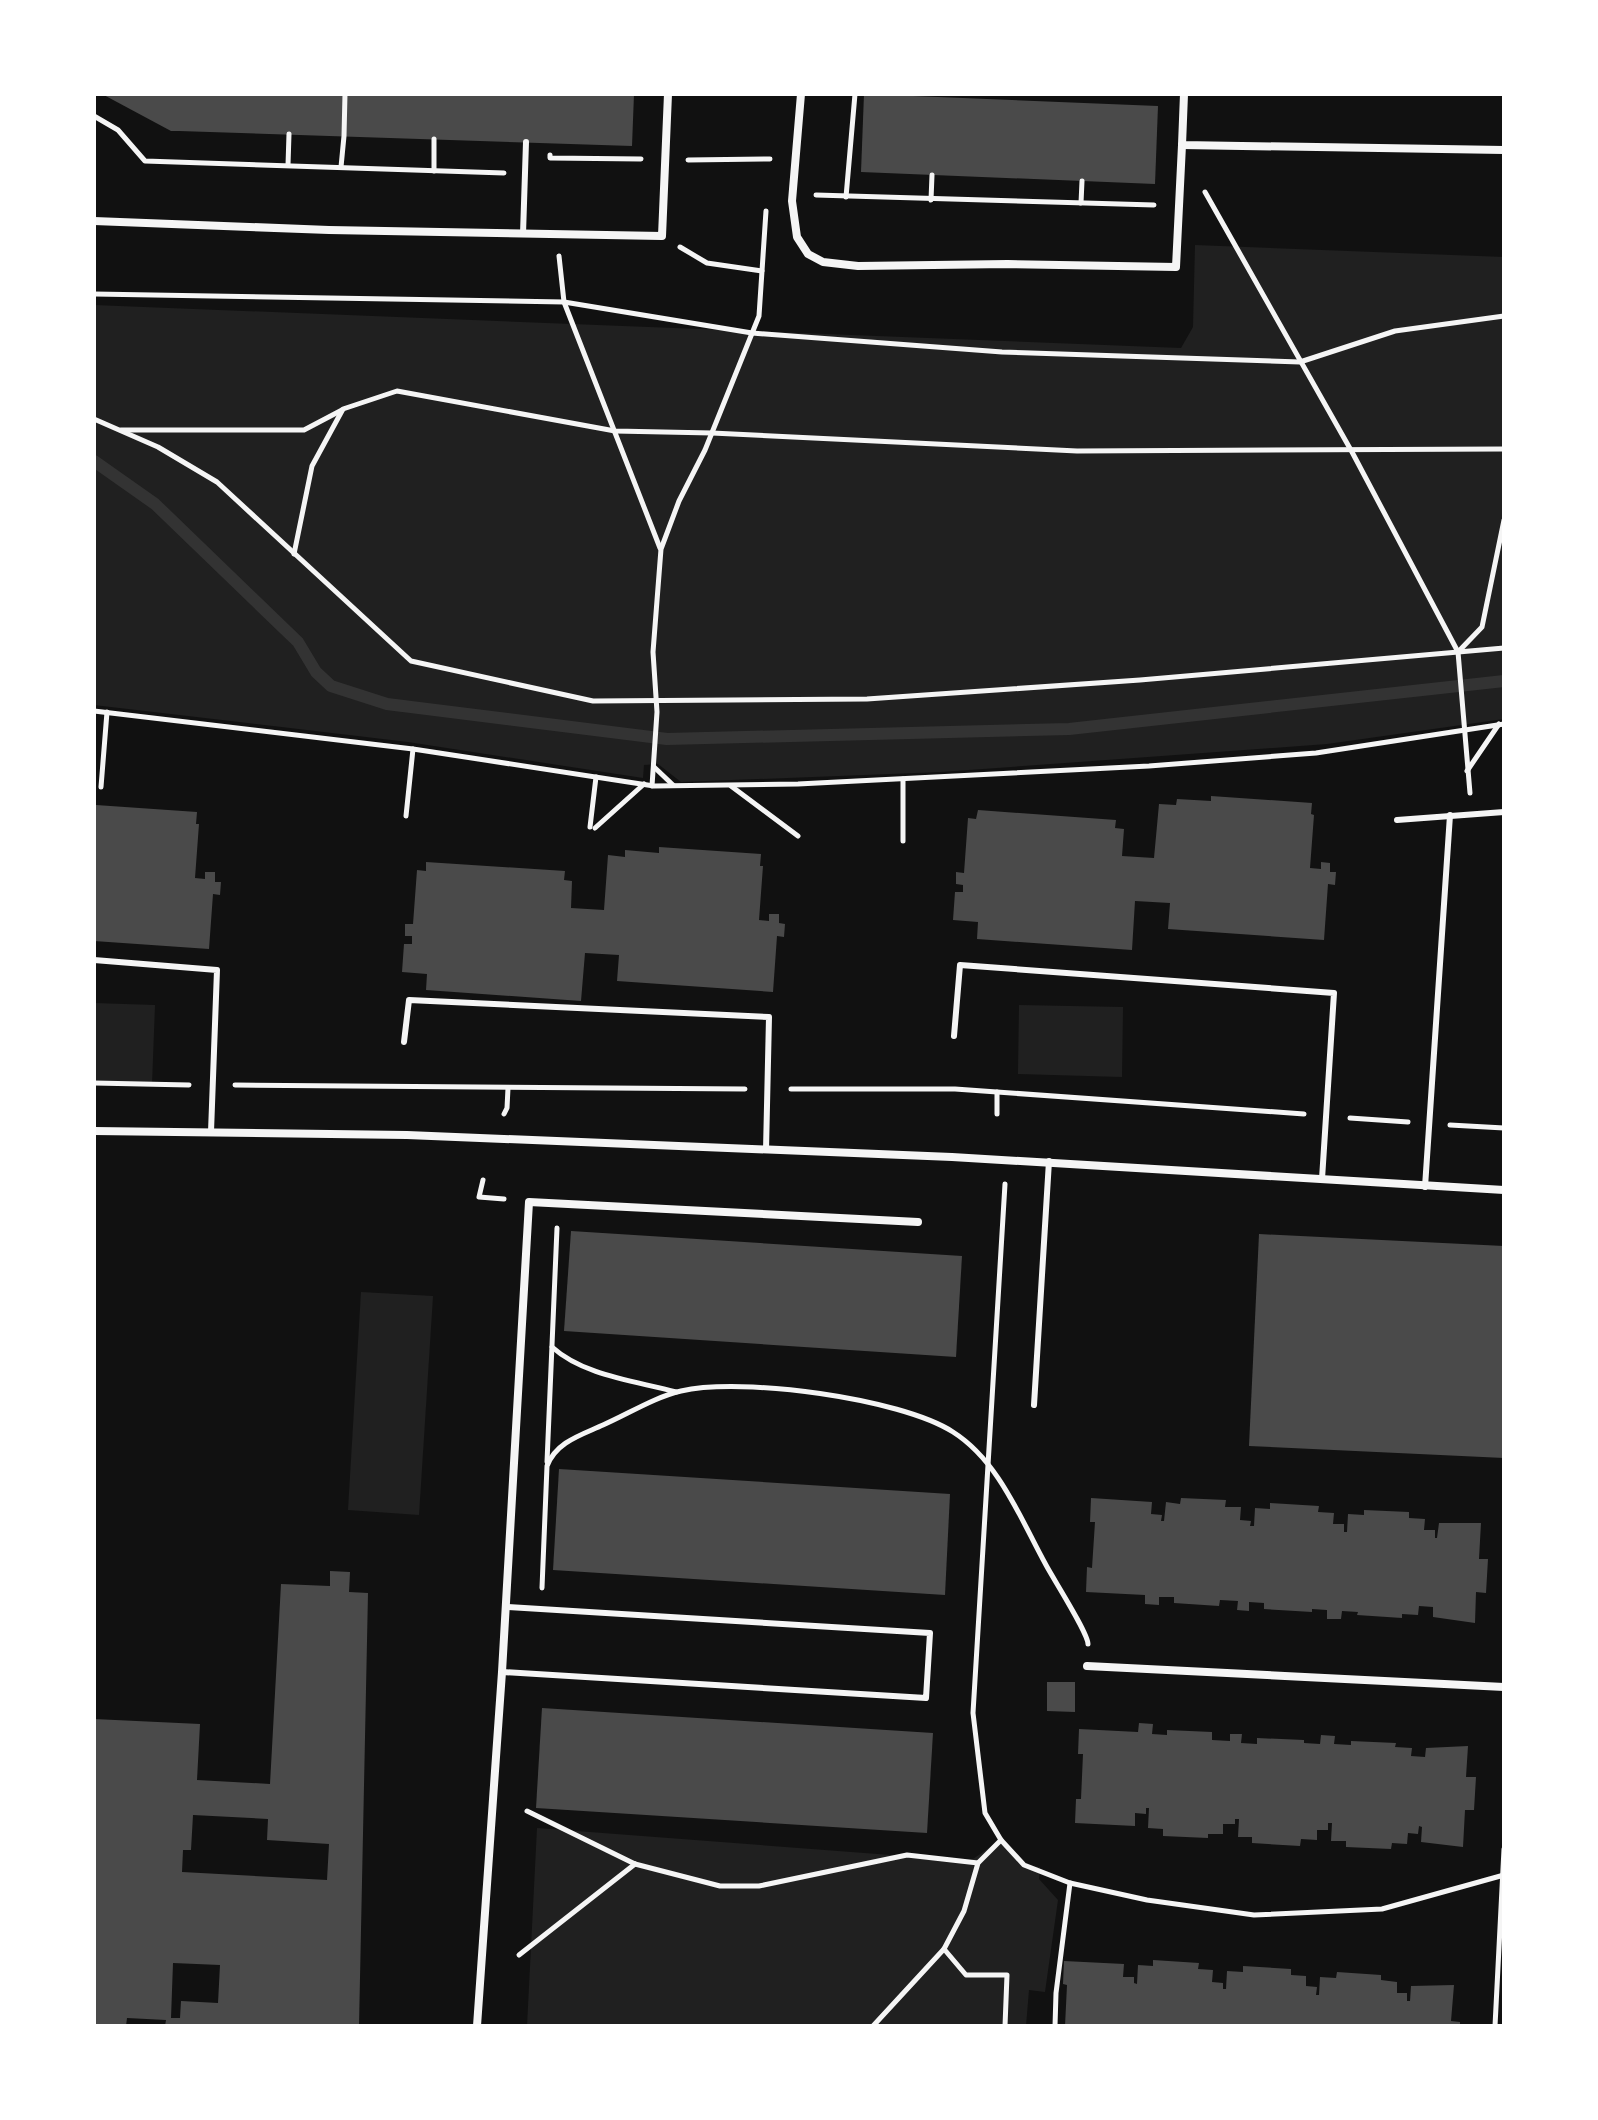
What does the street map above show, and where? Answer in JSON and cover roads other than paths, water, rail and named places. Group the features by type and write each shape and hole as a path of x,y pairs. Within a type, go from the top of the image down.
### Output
{"street":[{"path":"94,221 662,236 668,94"},
{"path":"801,94 792,194 797,237 808,254 823,262 858,266 1008,264 1176,267 1184,94"},
{"path":"1182,145 1504,150"},
{"path":"94,1131 407,1135 1049,1161 1504,1190"},
{"path":"477,2026 507,1607 529,1202 918,1222"},
{"path":"1087,1666 1504,1687"}],"lane":[{"path":"523,234 526,142"},
{"path":"1397,820 1504,812"},
{"path":"1425,1187 1450,815"},
{"path":"94,960 217,970 211,1132"},
{"path":"954,1036 960,965 1334,993 1322,1179"},
{"path":"404,1042 409,1000 769,1017 766,1150"},
{"path":"1034,1405 1049,1161"},
{"path":"502,1672 926,1698 930,1633 507,1607"}],"waterway":[{"path":"94,461 155,504 298,642 316,672 331,686 387,704 667,739 1069,729 1504,681"}]}
